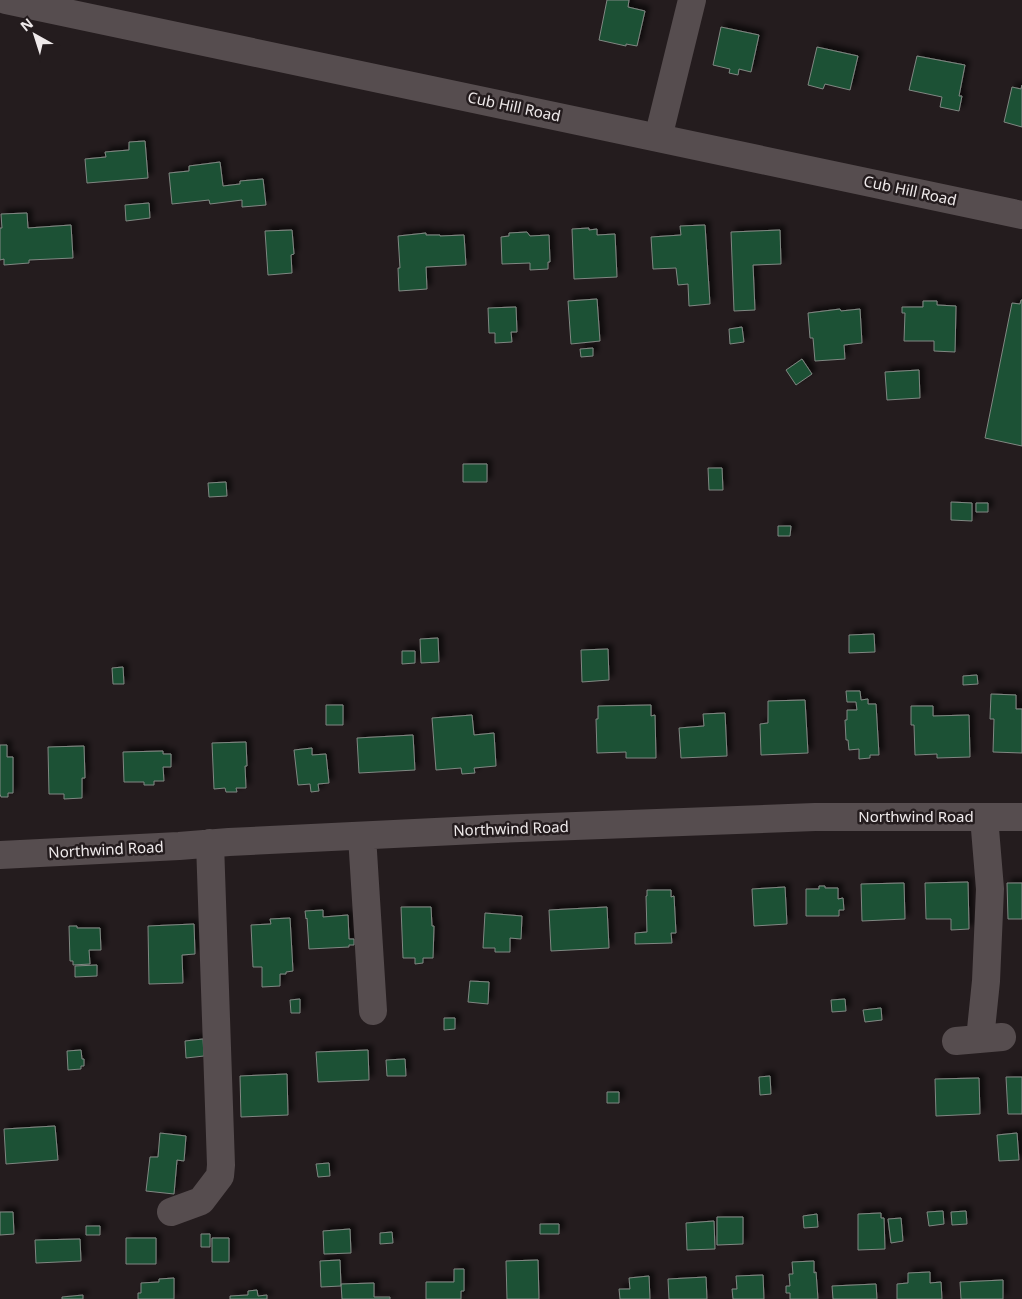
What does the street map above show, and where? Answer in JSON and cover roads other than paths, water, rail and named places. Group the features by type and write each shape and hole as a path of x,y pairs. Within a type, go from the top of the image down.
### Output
{"street":[{"name":"Cub Hill Road","path":"6,0 1022,215"},
{"path":"658,138 692,0"},
{"name":"Northwind Road","path":"0,855 179,846 210,842 815,817 1022,817"},
{"path":"979,1039 986,981 990,889 984,817"},
{"path":"362,836 372,1011"},
{"path":"171,1212 201,1201 220,1176 210,842"}]}
